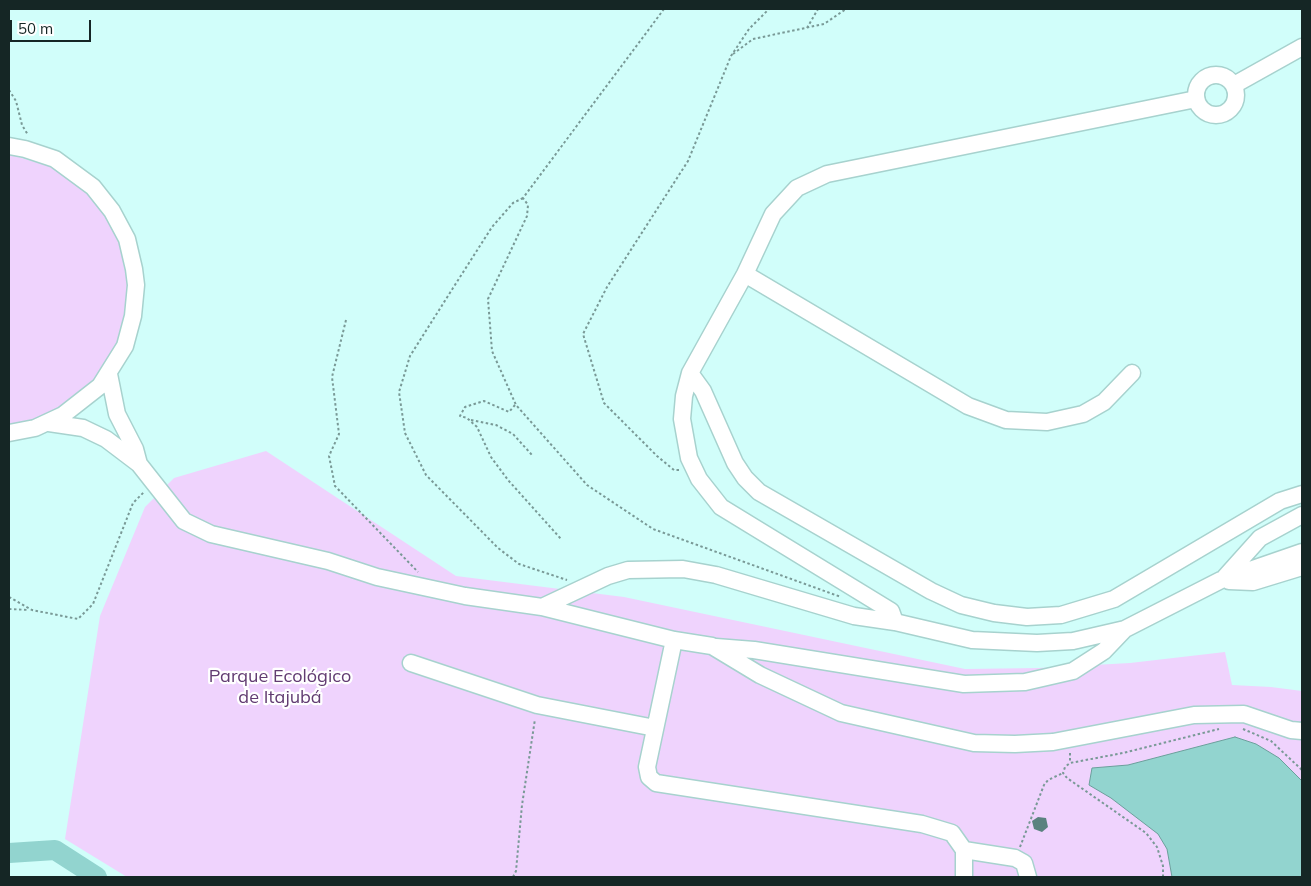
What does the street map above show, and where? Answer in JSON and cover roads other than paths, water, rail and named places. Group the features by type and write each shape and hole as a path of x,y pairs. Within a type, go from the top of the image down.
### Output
{"street":[{"path":"1234,85 1302,47"},
{"path":"1210,75 1226,77 1234,85 1236,91 1235,102 1223,114 1206,112 1196,99 1197,87 1210,75"},
{"path":"895,622 891,612 721,507 694,471 685,445 682,418 684,396 690,374 745,274 773,214 780,204 797,188 816,177 1196,99"},
{"path":"9,146 40,153 68,167 93,187 112,211 127,239 134,270 134,309 124,346 109,374 77,407 50,422 9,433"},
{"path":"745,274 968,406 1000,419 1034,423 1072,418 1104,402 1132,373"},
{"path":"109,374 117,414 135,449 139,464"},
{"path":"690,374 703,391 735,463 745,478 759,492 931,591 961,605 994,613 1044,616 1097,606 1131,591 1280,500 1302,494"},
{"path":"50,422 72,425 95,433 139,464 184,522 211,534 438,590 465,596 542,606 674,640 754,650 964,684 1025,682 1073,670 1104,651 1125,629"},
{"path":"1221,580 1260,538 1302,514"},
{"path":"542,606 583,587 628,570 683,569 716,575 854,616 895,622 972,640 1037,643 1073,641 1125,629 1221,580 1302,552"},
{"path":"1221,580 1253,582 1302,567"},
{"path":"674,640 646,767 649,777 656,783 922,824 952,833 964,850 964,877"},
{"path":"712,646 760,675 841,713 974,742 1015,744 1052,742 1194,715 1244,714 1291,730 1302,731"},
{"path":"411,664 537,705 655,728"},
{"path":"964,850 1016,858 1024,863 1028,877"}],"water":[{"path":"1235,737 1256,744 1279,758 1302,781 1302,877 1172,877 1167,849 1158,834 1111,798 1089,785 1092,768 1128,765"}],"waterway":[{"path":"9,853 55,850 97,877"}],"park label":[{"name":"Parque Ecológico de Itajubá","path":"280,688"}]}
